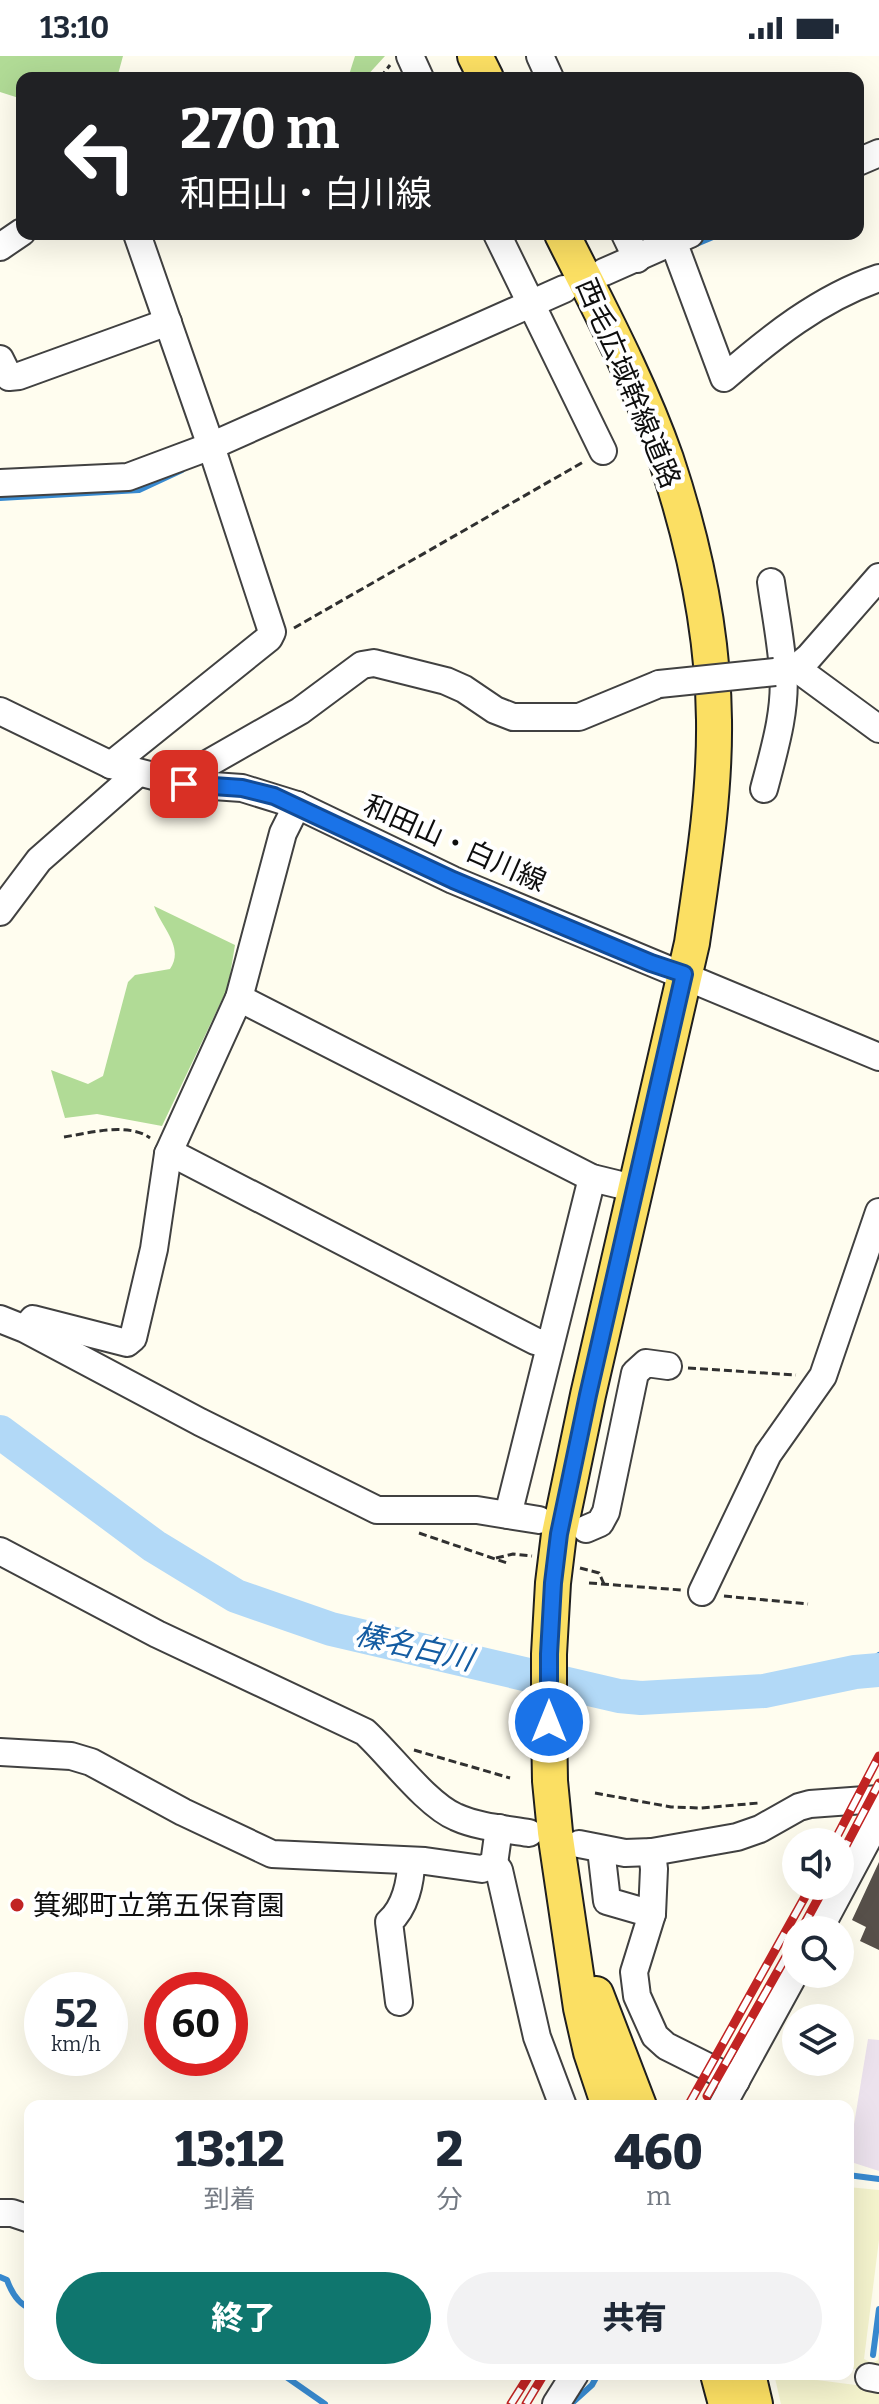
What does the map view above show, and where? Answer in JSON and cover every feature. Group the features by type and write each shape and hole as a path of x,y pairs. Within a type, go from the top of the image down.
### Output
{"main road":[{"name":"西毛広域幹線道路","path":"565,240 639,393 665,458 683,515 702,594 714,720 711,803 702,882 637,1189 568,1488 555,1569 549,1654 550,1781 581,2008 607,2100"},
{"name":"西毛広域幹線道路","path":"567,1907 592,1984 637,2100"},
{"path":"720,2380 726,2404"},
{"path":"749,2380 755,2404"}],"street":[{"path":"111,765 269,638 272,632 139,240"},
{"path":"500,240 603,451"},
{"path":"628,240 637,259"},
{"path":"604,272 680,246 724,378 770,338 827,303 879,278"},
{"path":"0,483 128,477 211,446 535,311 564,289"},
{"path":"0,359 9,377 19,376 168,322"},
{"path":"184,784 200,768 300,711 362,665 374,663 446,681 513,717 579,717 659,684 785,670 809,657 879,577"},
{"path":"764,789 779,722 785,670 771,582"},
{"path":"785,670 879,729"},
{"name":"和田山・白川線","path":"0,711 111,765 184,784 242,788 297,805 453,880 879,1057"},
{"path":"0,912 39,860 138,773"},
{"path":"25,1329 33,1319 127,1343 133,1338 154,1249 168,1154 239,998 283,833 297,805"},
{"path":"239,998 592,1178 637,1189"},
{"path":"168,1154 550,1345"},
{"path":"508,1515 592,1178"},
{"path":"702,1592 768,1454 823,1376 870,1264 879,1212"},
{"path":"0,1319 377,1510 477,1510 539,1520"},
{"path":"586,1529 600,1523 606,1512 635,1373 646,1363 668,1366"},
{"path":"0,1551 157,1634 365,1732 433,1802 455,1817 529,1833"},
{"path":"0,1752 71,1756 91,1762 183,1812 272,1854 411,1861 482,1869 494,1864"},
{"path":"652,1914 607,1901 590,1846 625,1853 652,1852 737,1837 810,1804 879,1799"},
{"path":"826,1916 879,1818"},
{"path":"499,1828 494,1864 499,1870 537,2037 561,2100"},
{"path":"652,1852 652,1914 634,1972 637,1996 655,2036 666,2046 736,2081"},
{"path":"399,2002 389,1922 401,1909 411,1861"},
{"path":"725,2100 787,1988"},
{"path":"0,2213 24,2217"},
{"path":"556,2404 571,2380"}],"path":[{"path":"272,632 289,631 603,451"},
{"path":"64,1137 124,1130 145,1134 168,1154"},
{"path":"668,1366 823,1376"},
{"path":"377,1510 420,1534 507,1563"},
{"path":"492,1559 513,1554 555,1569 599,1573 604,1584"},
{"path":"589,1583 808,1604"},
{"path":"372,1738 510,1778"},
{"path":"595,1793 671,1807 763,1803 799,1807"}],"shaded area":[{"path":"868,2039 879,2040 879,2171 854,2163 854,2124"}],"green space":[{"path":"0,56 123,56 119,72 16,72 16,97 0,92"},
{"path":"355,56 385,56 370,72 350,72"},
{"path":"154,906 235,945 228,987 162,1126 97,1114 65,1118 51,1070 88,1084 103,1076 128,982 135,975 170,969 174,961 173,945"},
{"path":"854,2188 879,2190 879,2240 864,2359 872,2363 878,2360 879,2352 879,2372 854,2369"},
{"path":"775,2380 817,2380 879,2388 879,2404 781,2404"}],"building":[{"path":"879,1862 879,1950 860,1941 866,1927 854,1921"}],"waterway":[{"path":"694,245 706,240"},
{"path":"0,498 139,490 182,470"},
{"name":"榛名白川","path":"0,1432 154,1546 236,1596 331,1629 619,1696 641,1698 764,1691 879,1670"},
{"path":"855,1672 879,1655"},
{"path":"854,2176 879,2179"},
{"path":"0,2277 7,2280 13,2293 24,2304"},
{"path":"873,2355 879,2309"},
{"path":"291,2380 325,2404"},
{"path":"571,2404 595,2380"}],"railway":[{"path":"841,1828 879,1756"},
{"path":"854,1830 879,1783"},
{"path":"691,2100 803,1900"},
{"path":"809,1916 817,1900"},
{"path":"707,2096 782,1964"},
{"path":"511,2404 526,2380"},
{"path":"526,2404 540,2380"}],"place":[{"name":"箕郷町立第五保育園","path":"17,1905"}],"route":[{"path":"184,784 242,788 274,796 453,880 684,974 559,1534 549,1654 549,1722"}]}
